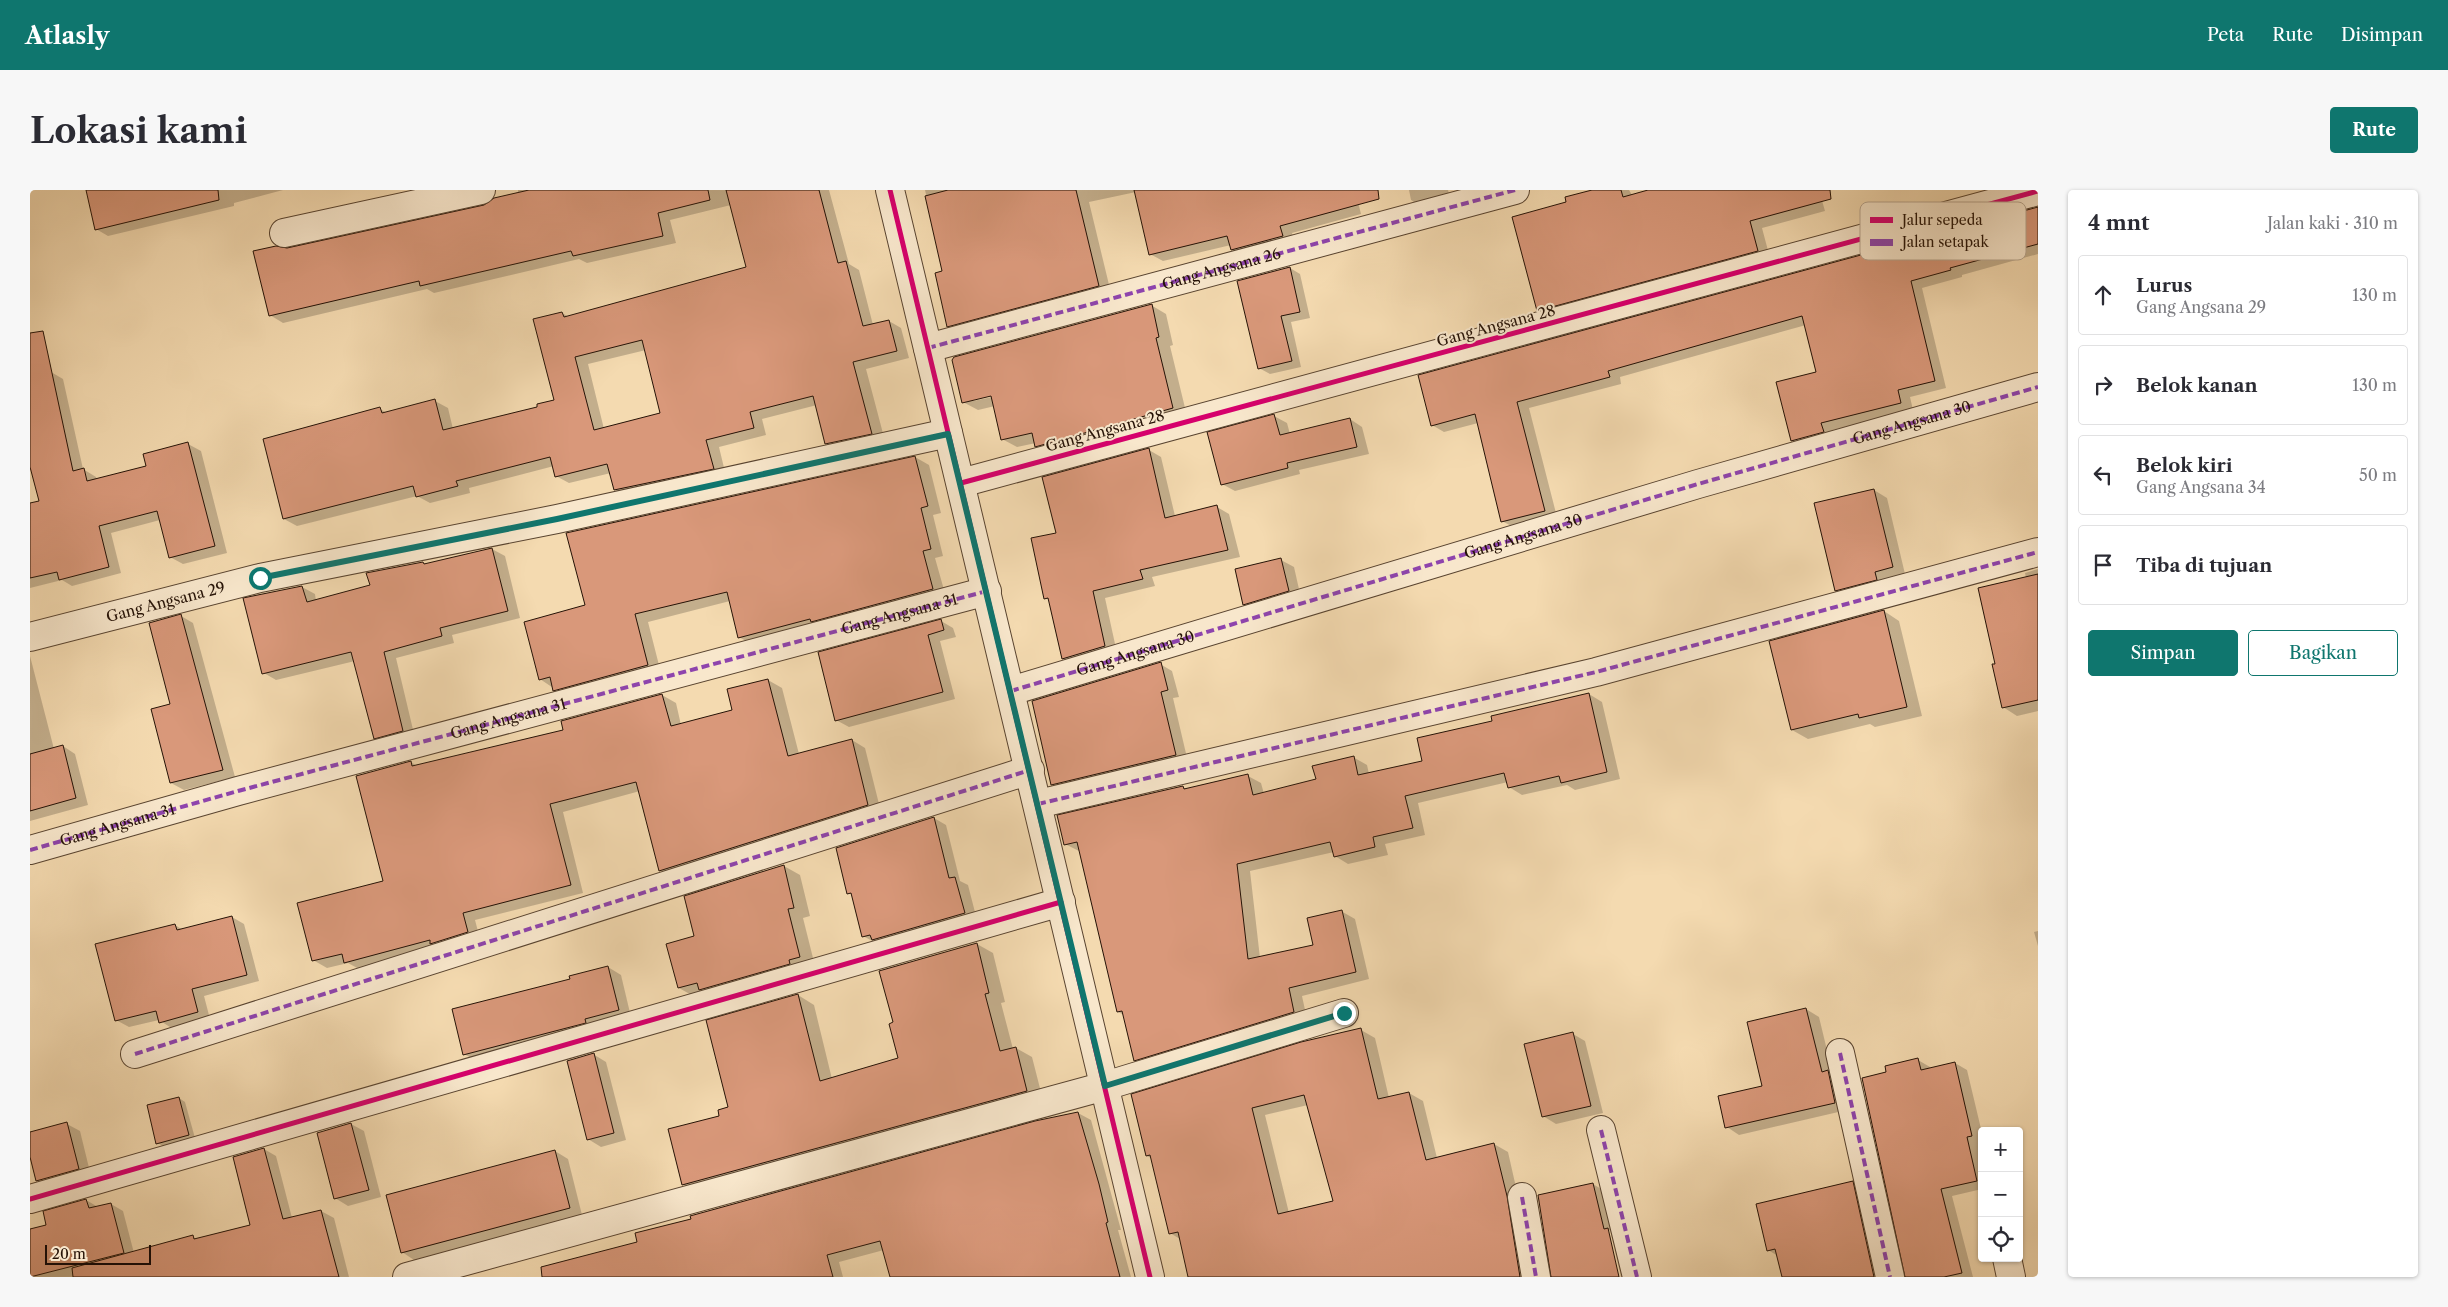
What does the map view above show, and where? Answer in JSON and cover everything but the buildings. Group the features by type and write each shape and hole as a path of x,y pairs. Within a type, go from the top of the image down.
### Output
{"street":[{"path":"284,233 481,190"},
{"path":"890,190 1150,1277"},
{"name":"Gang Angsana 26","path":"928,348 1516,190"},
{"name":"Gang Angsana 28","path":"1997,202 2038,191"},
{"name":"Gang Angsana 28","path":"961,483 1860,239"},
{"name":"Gang Angsana 30","path":"1011,691 1698,484 2038,387"},
{"name":"Gang Angsana 29","path":"30,637 260,578 557,519 948,434"},
{"path":"1038,804 1596,672 2038,552"},
{"name":"Gang Angsana 31","path":"30,850 247,788 987,591"},
{"path":"135,1054 1030,770"},
{"path":"30,1199 1061,902"},
{"path":"407,1277 1105,1086 1344,1013"},
{"path":"1840,1054 1890,1277"},
{"path":"1601,1130 1636,1277"},
{"path":"1522,1197 1536,1277"},
{"path":"2008,1262 2011,1277"}],"marked path":[{"path":"928,348 1515,190"},
{"path":"1011,691 1698,484 2038,387"},
{"path":"1038,804 1596,672 2038,552"},
{"path":"30,850 238,791 987,591"},
{"path":"135,1054 1030,770"},
{"path":"1105,1086 1344,1013"},
{"path":"1840,1053 1890,1277"},
{"path":"1601,1130 1637,1277"},
{"path":"1522,1197 1536,1277"}],"cycle path":[{"path":"890,190 1150,1277"},
{"path":"1997,202 2038,191"},
{"path":"961,483 1860,239"},
{"path":"30,1199 1061,902"}],"route":[{"path":"260,578 557,519 948,434 1105,1086 1344,1013"}]}
